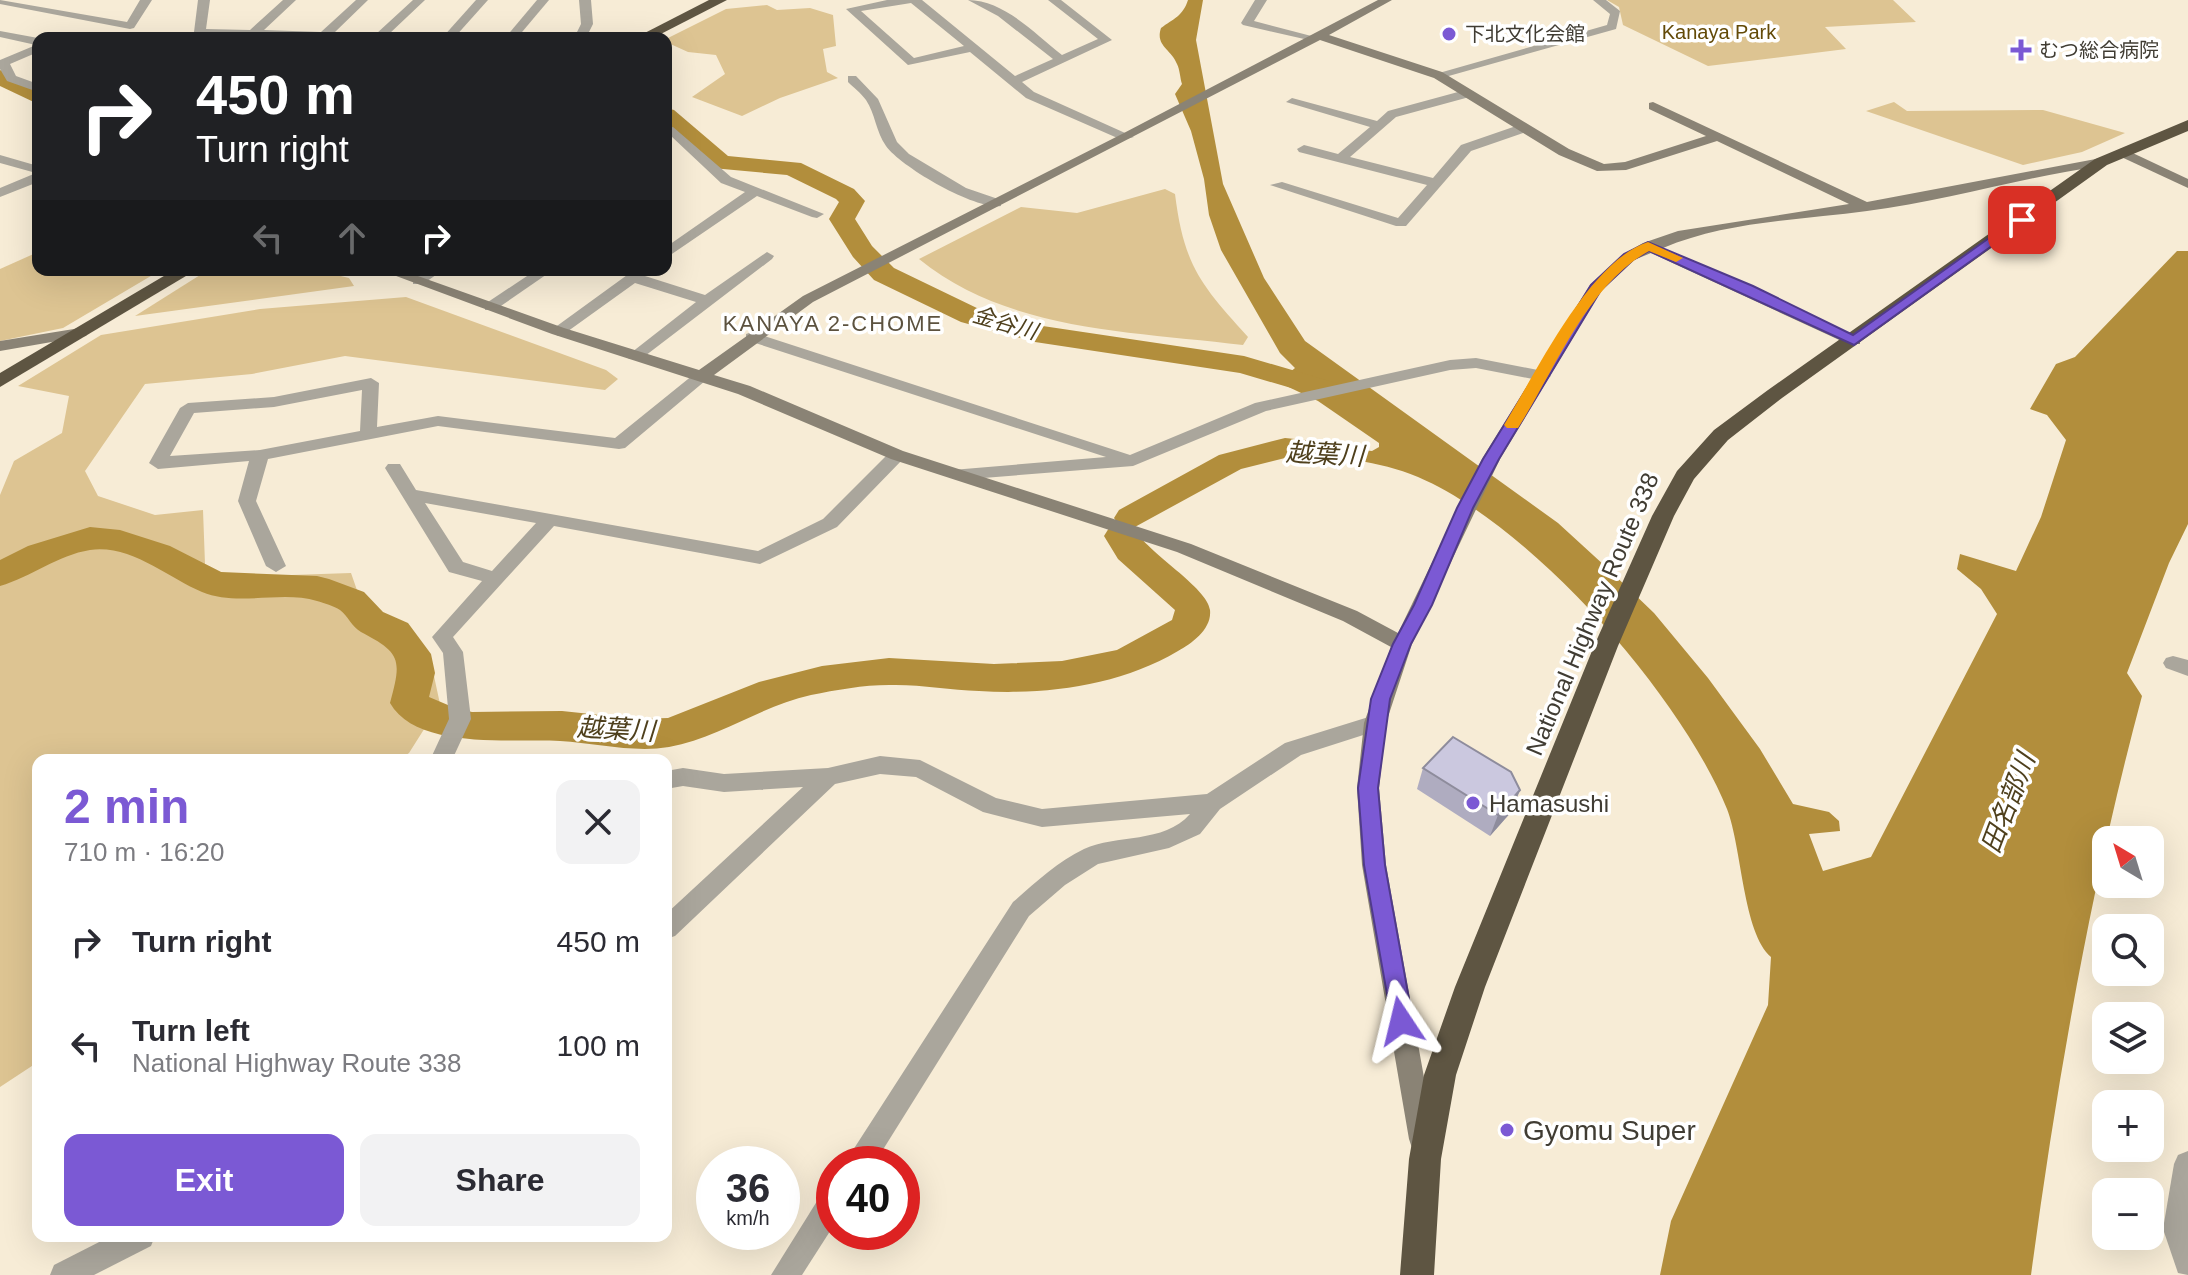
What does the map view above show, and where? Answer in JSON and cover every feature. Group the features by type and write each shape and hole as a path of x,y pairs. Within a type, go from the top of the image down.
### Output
{"highway":[{"path":"654,32 720,0"},
{"name":"National Highway Route 338","path":"1417,1275 1425,1159 1440,1075 1470,987 1606,646 1663,516 1685,476 1721,435 2101,162 2188,125"},
{"path":"0,381 177,276"}],"street":[{"path":"0,1 28,3 130,26 146,0"},
{"path":"200,32 204,0"},
{"path":"255,32 290,0"},
{"path":"328,32 362,0"},
{"path":"384,32 419,0"},
{"path":"453,32 482,0"},
{"path":"516,32 543,0"},
{"path":"583,32 587,24 585,0"},
{"path":"908,0 852,9 912,62 971,48"},
{"path":"915,0 1030,95 1127,137"},
{"path":"974,0 1002,14 1061,60"},
{"path":"1012,82 1106,40 1054,0"},
{"path":"1261,0 1247,23 1316,37 1438,75 1577,160 1602,168 1626,166 1717,137"},
{"path":"368,433 371,383 274,402 188,408 158,463 260,455 438,421 619,444 752,337 808,299 1127,137 1386,0"},
{"path":"1438,75 1612,27 1616,13 1599,0"},
{"path":"0,34 32,43"},
{"path":"32,48 3,63 11,78 32,86"},
{"path":"852,79 872,99 891,144 904,157 961,191 996,203"},
{"path":"1341,158 1392,114 1469,93"},
{"path":"1292,102 1378,125"},
{"path":"1653,106 1867,207"},
{"path":"1277,185 1401,223 1471,145 1524,128"},
{"path":"672,131 726,180 817,214"},
{"path":"1304,149 1437,183"},
{"path":"2122,152 2188,184"},
{"path":"0,159 32,168"},
{"path":"1425,1159 1374,865 1368,788 1375,723 1402,644 1423,605 1465,508 1491,459 1595,288 1629,257 1648,246 1683,234 1731,224 1867,207 2101,162"},
{"path":"0,193 32,180"},
{"path":"672,250 757,190"},
{"path":"1648,246 1748,289 1854,341"},
{"path":"635,356 767,256"},
{"path":"404,276 558,331 744,390 897,455 1184,548 1350,616 1402,644"},
{"path":"418,281 426,276"},
{"path":"490,307 537,276"},
{"path":"558,331 636,276"},
{"path":"644,276 707,301"},
{"path":"0,346 80,333"},
{"path":"752,337 1133,460"},
{"path":"958,474 1133,460 1236,416 1450,365 1476,363 1543,376"},
{"path":"260,455 247,501 276,566"},
{"path":"409,494 760,558 830,523 897,455"},
{"path":"394,468 456,567 493,578"},
{"path":"444,754 460,719 453,652 442,637 551,518"},
{"path":"870,1146 1021,909 1057,878 1092,856 1169,839 1192,827 1212,803 1293,749 1375,723"},
{"path":"672,779 683,777 724,783 828,777 880,765 920,769 991,806 1042,818 1212,803"},
{"path":"672,923 828,777"},
{"path":"2188,1164 2177,1229 2188,1263"},
{"path":"785,1275 816,1228"},
{"path":"64,1275 129,1242"}],"green space":[{"name":"Kanaya Park","path":"1607,0 1893,0 1916,22 1825,27 1846,49 1708,66 1623,25 1619,7"},
{"path":"767,5 777,10 810,8 833,15 836,46 823,49 827,72 838,78 780,98 742,116 692,97 725,74 716,55 688,52 672,45 672,36 726,9"},
{"path":"1894,102 1907,111 2043,110 2125,133 2082,152 2023,165 1866,111"},
{"path":"1165,189 1175,194 1184,239 1197,273 1248,337 1243,345 1115,331 1032,315 954,283 919,259 1021,207 1077,213"},
{"path":"32,255 32,276 151,276 63,328 0,341 0,269"},
{"path":"198,276 341,276 349,278 354,286 135,316"},
{"path":"406,297 606,370 618,379 605,390 345,356 252,374 145,384 85,471 98,496 155,515 203,510 205,564 231,577 351,573 373,636 396,655 431,662 440,704 408,754 32,754 32,1066 0,1087 0,495 14,461 62,433 69,396 18,386 101,335 260,309"}],"water":[{"name":"田名部川","path":"1188,0 1203,0 1196,40 1223,184 1264,278 1305,341 1558,523 1654,613 1708,678 1760,749 1793,804 1829,812 1839,821 1840,831 1809,834 1823,871 1871,857 1997,614 1981,589 1957,569 1960,554 2016,571 2041,517 2066,440 2047,415 2030,409 2056,364 2075,357 2177,251 2188,251 2188,524 2169,563 2127,673 2142,696 2110,826 2092,826 2094,898 2052,1129 2031,1275 1660,1275 1671,1221 1768,1005 1771,957 1754,929 1727,809 1705,764 1639,667 1598,618 1507,533 1462,500 1403,471 1285,448 1303,444 1372,451 1379,447 1379,443 1318,401 1278,382 1295,368 1280,353 1221,250 1209,215 1204,179 1191,131 1175,94 1182,84 1179,69 1160,39 1161,28 1180,14"}],"building":[{"path":"1453,737 1511,772 1520,790 1498,815 1423,768"}],"waterway":[{"name":"金谷川","path":"0,77 32,94"},
{"name":"金谷川","path":"672,120 721,163 792,168 845,194 852,201 842,219 862,251 884,274 971,316 1035,333 1244,365 1332,391"},
{"name":"越葉川","path":"1131,518 1230,462 1285,448 1334,451"},
{"name":"越葉川","path":"0,574 40,554 90,538 120,541 158,554 215,584 317,588 352,601 370,621 395,632 413,654 417,673 409,703 433,715 459,724 485,727 562,726 653,734 683,729 783,688 836,677 889,671 979,678 1039,677 1085,671 1130,660 1180,633 1191,620 1193,610 1191,603 1130,551 1121,536"}],"slow traffic":[{"path":"1512,425 1595,288 1615,268 1648,246 1676,258"}],"place":[{"name":"下北文化会館","path":"1449,34"},
{"name":"むつ総合病院","path":"2021,50"},
{"name":"Hamasushi","path":"1473,803"},
{"name":"Gyomu Super","path":"1507,1130"}],"district":[{"name":"KANAYA 2-CHOME","path":"833,323"}],"route":[{"path":"1401,1021 1374,865 1368,788 1375,723 1381,699 1402,644 1423,605 1465,508 1491,459 1595,288 1615,268 1648,246 1794,310 1854,341 2022,220"}]}
